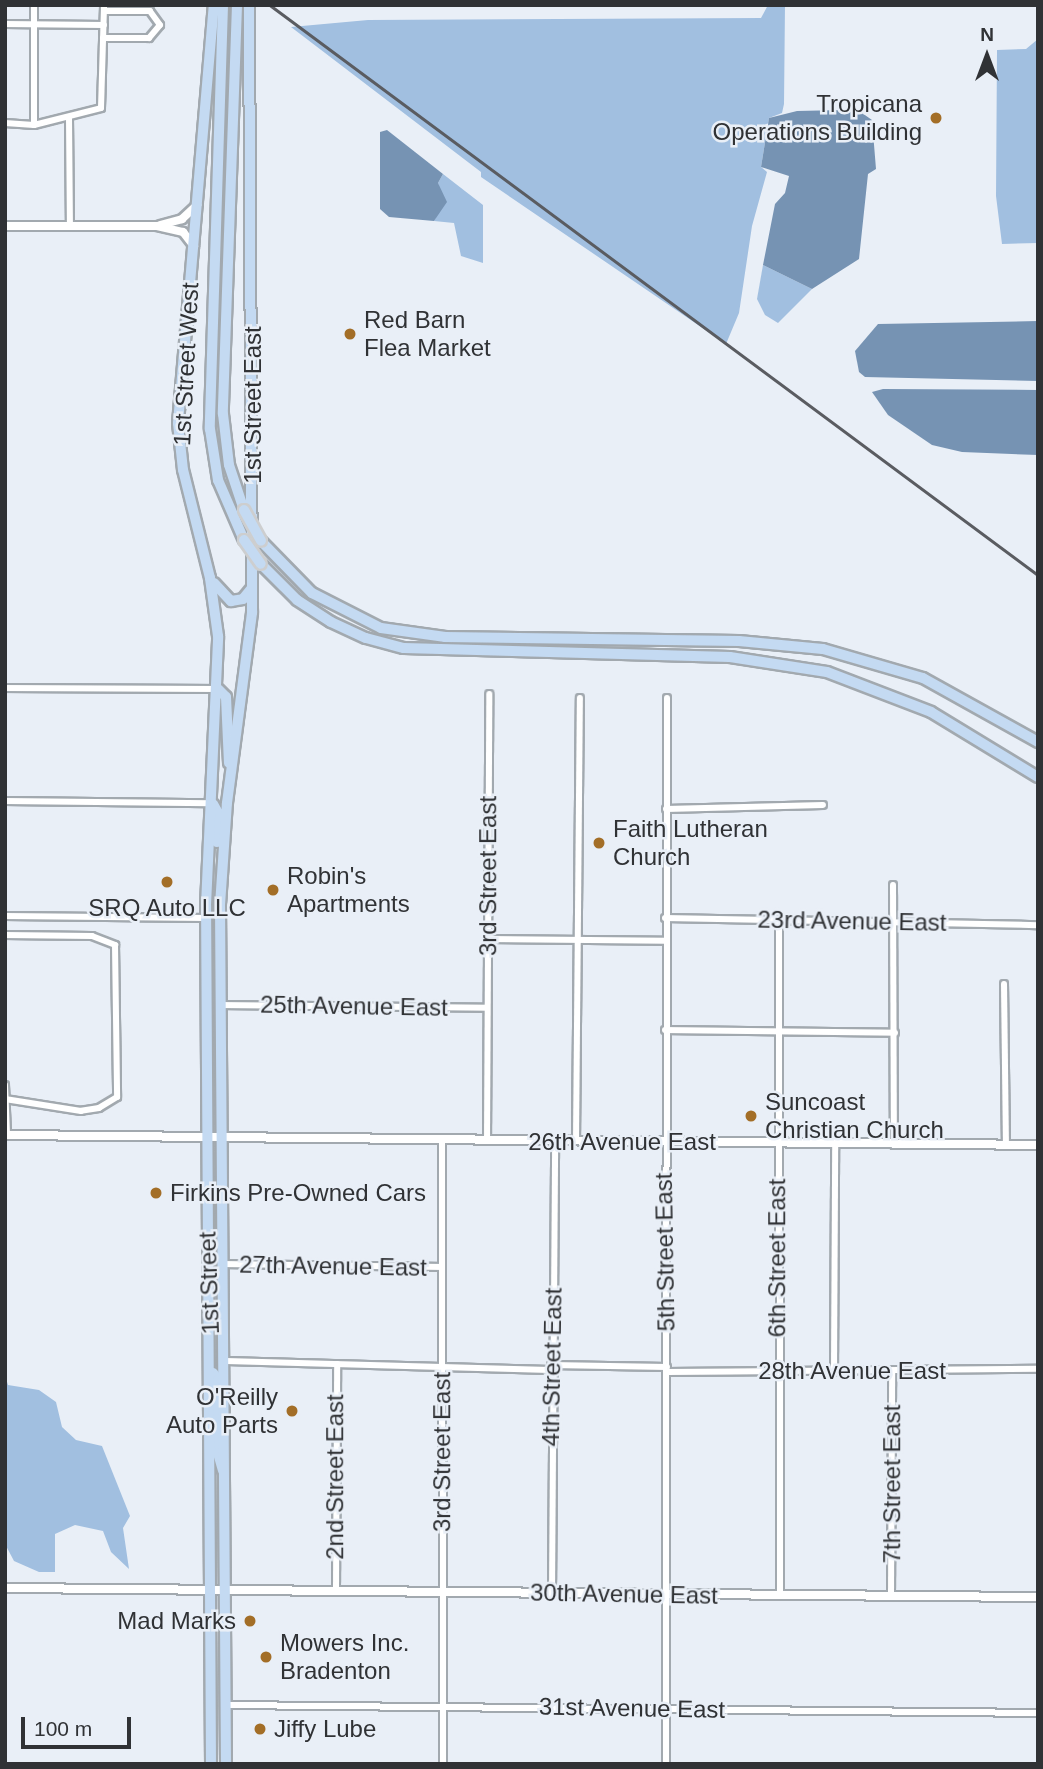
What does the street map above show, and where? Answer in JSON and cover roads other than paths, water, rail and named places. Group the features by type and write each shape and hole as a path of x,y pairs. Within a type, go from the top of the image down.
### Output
{"main road":[{"name":"1st Street West","path":"211,803 218,689 218,623 211,578 178,437 214,5"},
{"name":"1st Street West","path":"223,5 210,429 218,480 244,540 261,564 318,615 366,638 404,648 730,657 827,672 931,712 1038,777"},
{"name":"1st Street West","path":"237,5 224,427 229,465 244,510 261,541 312,593 381,628 432,637 739,641 822,649 923,678 1038,742"},
{"name":"1st Street East","path":"227,803 247,679 253,588 249,5"},
{"path":"211,578 231,601 243,599 253,588"},
{"path":"218,689 226,697 231,779 223,796 211,803 218,813 215,922 220,950"},
{"name":"1st Street","path":"211,803 206,918 206,1138 211,1373 211,1764"},
{"name":"1st Street","path":"226,1764 226,1361 220,950 227,803"},
{"path":"209,1266 217,1286 219,1355 226,1361"},
{"path":"211,1373 218,1380 219,1453 226,1479"}],"street":[{"path":"34,5 34,125"},
{"path":"5,123 34,125 101,108 103,38 104,24 104,8 150,11 160,25 149,38 103,38"},
{"path":"5,24 104,24"},
{"path":"69,118 70,225"},
{"path":"158,226 185,217 198,203"},
{"path":"5,226 158,226 183,232 194,246"},
{"path":"5,688 218,689"},
{"name":"3rd Street East","path":"487,1141 489,694"},
{"path":"576,1141 580,698"},
{"name":"5th Street East","path":"667,698 664,1141 667,1764"},
{"path":"5,801 211,803"},
{"path":"666,809 823,805"},
{"path":"893,884 894,1145"},
{"path":"5,916 206,918"},
{"name":"23rd Avenue East","path":"666,918 1038,925"},
{"name":"6th Street East","path":"779,920 776,1143 780,1595"},
{"path":"5,935 92,936 115,945 117,1097 99,1108 81,1111 6,1098"},
{"path":"488,939 665,941"},
{"path":"1004,984 1006,1144"},
{"name":"25th Avenue East","path":"221,1005 487,1008"},
{"path":"665,1030 895,1033"},
{"path":"5,1085 6,1135"},
{"name":"26th Avenue East","path":"6,1135 1038,1145"},
{"name":"3rd Street East","path":"442,1140 443,1764"},
{"name":"4th Street East","path":"552,1592 550,1368 555,1141"},
{"path":"834,1372 835,1144"},
{"name":"27th Avenue East","path":"224,1264 442,1267"},
{"name":"28th Avenue East","path":"226,1361 777,1372 1038,1369"},
{"name":"2nd Street East","path":"336,1591 337,1364"},
{"name":"7th Street East","path":"891,1596 892,1371"},
{"name":"30th Avenue East","path":"5,1588 211,1592 1038,1597"},
{"name":"31st Avenue East","path":"226,1705 1038,1713"}],"railway":[{"path":"270,5 1038,575"}],"place":[{"name":"Tropicana Operations Building","path":"936,118"},
{"name":"Red Barn Flea Market","path":"350,334"},
{"name":"Faith Lutheran Church","path":"599,843"},
{"name":"SRQ Auto LLC","path":"167,882"},
{"name":"Robin's Apartments","path":"273,890"},
{"name":"Suncoast Christian Church","path":"751,1116"},
{"name":"Firkins Pre-Owned Cars","path":"156,1193"},
{"name":"O'Reilly Auto Parts","path":"292,1411"},
{"name":"Mad Marks","path":"250,1621"},
{"name":"Mowers Inc. Bradenton","path":"266,1657"},
{"name":"Jiffy Lube","path":"260,1729"}]}
